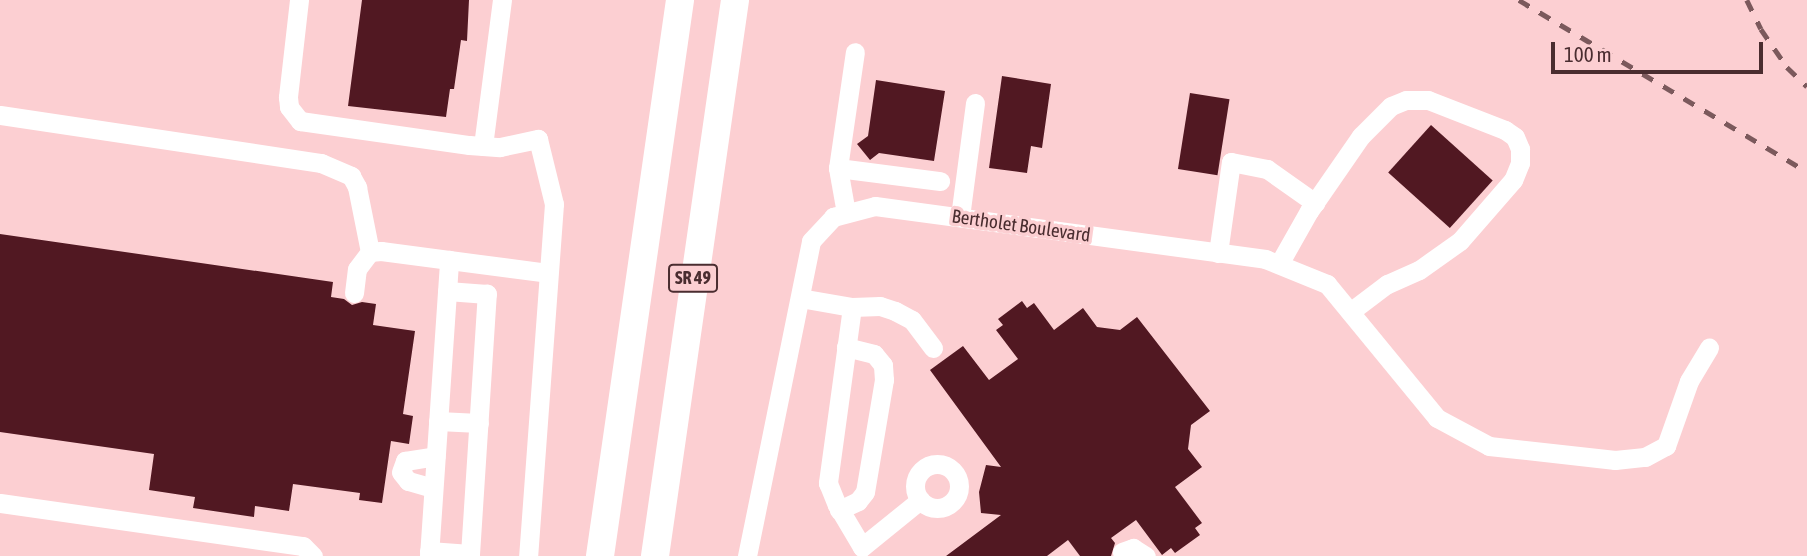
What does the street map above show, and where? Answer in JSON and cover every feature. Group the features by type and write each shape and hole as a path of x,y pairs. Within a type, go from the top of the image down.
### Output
{"highway":[{"name":"SR 49","path":"600,556 680,0"},
{"name":"SR 49","path":"655,556 735,0"}],"street":[{"path":"299,0 288,97 294,116 300,121 483,146 520,145 538,139 554,204 528,556"},
{"path":"483,146 502,0"},
{"path":"846,213 838,168 855,52"},
{"path":"1279,264 1315,202 1361,136 1391,106 1406,100 1428,100 1505,130 1515,137 1520,149 1520,163 1513,180 1460,242 1419,270 1387,284 1350,312"},
{"path":"960,217 975,103"},
{"path":"0,115 321,163 338,168 351,176 357,187 370,252 357,269 354,293"},
{"path":"1218,253 1231,162 1267,169 1315,202"},
{"path":"838,168 940,181"},
{"name":"Bertholet Boulevard","path":"747,556 811,241 834,217 875,206 1265,259 1279,264 1327,284 1437,418 1489,446 1615,460 1645,457 1666,446 1689,381 1709,348"},
{"path":"370,252 548,274"},
{"path":"447,291 487,294 470,554 429,554 449,260"},
{"path":"800,298 852,307 880,306 904,315 912,320 933,348"},
{"path":"852,307 828,483 860,553 920,500"},
{"path":"839,510 858,502 865,492 884,380 883,365 874,354 846,347"},
{"path":"438,421 479,423"},
{"path":"433,488 408,481 401,471 405,461 436,456"},
{"path":"0,503 303,546 313,556"},
{"path":"1122,552 1133,548 1146,556"}],"building":[{"path":"362,0 469,0 467,41 461,40 454,89 450,89 446,117 348,106"},
{"path":"1002,76 1051,84 1042,148 1031,146 1027,173 989,168"},
{"path":"876,80 945,91 934,161 879,153 870,160 857,144 868,136"},
{"path":"1190,93 1230,99 1217,175 1178,169"},
{"path":"1431,125 1493,181 1450,228 1388,173"},
{"path":"0,234 333,282 331,297 344,299 352,305 362,302 376,304 373,325 415,331 403,414 413,416 409,444 391,441 382,503 359,500 360,493 293,484 289,511 255,506 254,517 193,508 195,497 149,490 154,454 0,432"},
{"path":"1022,301 1027,308 1034,303 1054,330 1083,308 1097,327 1120,330 1137,317 1210,411 1191,425 1188,449 1202,467 1175,487 1202,523 1195,528 1200,535 1175,553 1171,548 1162,555 1136,520 1111,538 1115,543 1111,556 1080,556 1068,540 1047,556 946,556 1001,515 981,513 979,492 986,465 1001,467 930,370 963,346 989,380 1018,359 996,330 1003,325 998,319"}],"railway":[{"path":"1519,0 1807,172"},
{"path":"1747,0 1761,29 1787,67 1807,86"}]}
